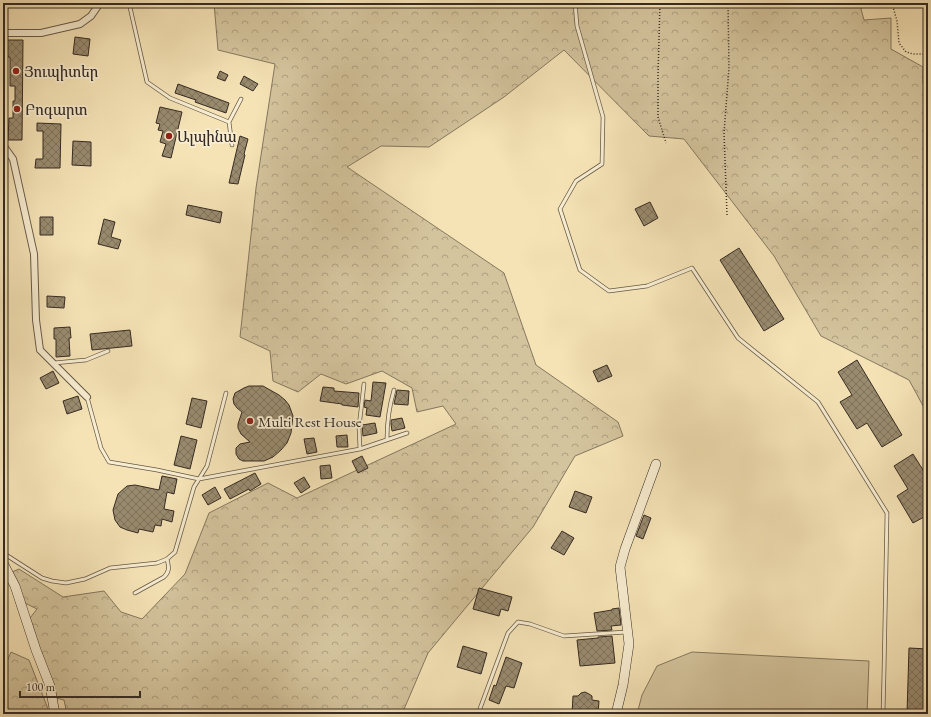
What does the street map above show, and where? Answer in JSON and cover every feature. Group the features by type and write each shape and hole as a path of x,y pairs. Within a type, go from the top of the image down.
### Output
{"street":[{"path":"3,33 41,33 80,24 91,16 100,3"},
{"path":"3,145 13,159 34,254 36,320 40,350 87,397"},
{"path":"616,714 623,685 629,644 620,568 625,549 656,464"},
{"path":"3,563 15,586 36,650 50,686 55,714"}],"lane":[{"path":"129,3 147,82 170,98 229,122"},
{"path":"575,3 577,26 603,117 602,164 576,181 560,209 580,270 609,291 647,286 692,268 738,338 818,402 887,513 883,714"},
{"path":"232,145 229,122 241,99"},
{"path":"54,363 86,360 108,350"},
{"path":"360,449 359,427 364,384"},
{"path":"387,439 389,408 394,390"},
{"path":"3,553 42,578 66,583 86,579 110,568 157,563 166,559 175,552 194,487 207,466 226,393"},
{"path":"87,397 101,448 109,462 199,479 360,449 387,439 407,434"},
{"path":"135,593 164,577 168,573 166,559"},
{"path":"478,714 508,633 518,622 530,624 564,636 628,631"}],"path":[{"path":"660,3 658,117 666,143"},
{"path":"727,215 724,134 729,68 728,3"},
{"path":"892,3 897,21 899,43 906,52 913,54 928,54"}],"green space":[{"path":"214,3 865,3 861,9 864,20 891,18 891,49 923,67 923,84 928,89 928,415 909,380 821,336 774,256 684,139 649,136 564,50 504,97 429,147 381,146 347,167 504,273 536,365 618,422 623,436 575,456 533,527 428,653 402,714 67,714 64,700 56,698 30,618 37,609 25,603 12,572 19,569 63,597 104,591 121,612 142,619 185,574 209,513 268,483 297,498 456,424 443,406 417,412 412,388 382,371 346,384 321,374 298,392 273,381 270,351 240,337 256,188 275,64 218,50"},
{"path":"11,652 29,660 50,714 3,714 3,671"},
{"path":"692,652 869,661 867,714 637,714 642,695 657,666"}],"building":[{"path":"75,37 90,39 88,56 73,54"},
{"path":"3,40 23,40 22,140 8,140 9,118 13,118 15,86 10,86 10,57 3,57"},
{"path":"220,71 228,75 225,81 217,78"},
{"path":"244,76 258,84 253,91 240,84"},
{"path":"178,84 229,103 226,113 175,93"},
{"name":"Ալպինա","path":"160,107 182,112 171,158 162,156 166,144 160,142 163,131 158,130 160,124 156,123"},
{"path":"37,123 61,124 60,168 35,168 36,159 43,159 43,131 37,131"},
{"path":"240,136 248,139 245,155 238,184 229,183"},
{"path":"73,141 91,142 91,166 72,165"},
{"path":"650,202 658,218 644,226 635,209"},
{"path":"188,205 222,212 220,223 186,215"},
{"path":"40,217 53,217 53,235 40,235"},
{"path":"104,219 115,222 111,237 121,240 118,249 98,244"},
{"path":"739,248 784,319 764,331 720,260"},
{"path":"47,296 65,297 64,308 47,307"},
{"path":"70,327 70,356 56,357 56,339 54,339 54,328"},
{"path":"130,330 132,346 92,350 90,334"},
{"path":"857,360 902,435 882,447 867,423 857,429 840,402 852,395 838,372"},
{"path":"607,365 612,376 598,382 593,371"},
{"path":"53,371 59,383 46,389 40,378"},
{"path":"373,382 386,383 380,417 366,415 367,408 364,407 365,400 371,401"},
{"path":"249,386 263,386 279,395 289,405 293,416 291,433 287,443 273,457 264,461 243,461 239,459 236,454 236,448 240,444 250,442 241,434 238,428 242,412 234,404 233,399 235,393"},
{"path":"323,387 334,388 334,391 359,393 358,407 320,401"},
{"path":"397,390 409,391 408,405 394,404"},
{"path":"78,396 82,409 67,414 63,401"},
{"path":"192,398 207,401 201,428 186,424"},
{"path":"402,418 405,428 392,431 391,420"},
{"path":"375,423 377,433 363,436 362,425"},
{"path":"347,435 348,447 337,447 336,436"},
{"path":"181,436 197,440 190,469 174,465"},
{"path":"314,438 317,452 307,454 304,439"},
{"path":"913,454 928,478 928,524 924,517 913,523 897,496 908,489 894,466"},
{"path":"362,456 368,468 358,473 352,461"},
{"path":"330,465 332,478 321,479 320,466"},
{"path":"255,473 261,484 250,491 249,489 230,499 224,489"},
{"path":"162,476 177,479 174,494 167,492 164,509 174,511 172,522 162,519 161,526 155,525 153,532 139,529 138,533 120,527 115,520 113,510 118,494 127,486 135,485 159,490"},
{"path":"304,477 310,487 301,493 294,483"},
{"path":"215,487 221,498 208,505 202,495"},
{"path":"575,491 592,497 586,513 569,507"},
{"path":"644,515 651,518 643,539 636,536"},
{"path":"562,531 574,538 564,555 551,548"},
{"path":"479,588 512,597 508,611 501,609 499,616 473,609"},
{"path":"619,608 621,625 611,626 612,630 597,631 594,613"},
{"path":"612,636 615,663 580,666 577,640"},
{"path":"463,646 487,653 481,674 457,667"},
{"path":"909,648 928,649 928,714 907,714"},
{"path":"506,657 522,663 514,688 506,686 499,704 489,700 494,685 496,686"},
{"path":"585,692 592,696 592,700 599,701 598,714 572,714 573,696 578,696"}],"place":[{"name":"Յուպիտեր","path":"16,71"},
{"name":"Բոգարտ","path":"17,109"},
{"name":"Ալպինա","path":"169,136"},
{"name":"Multi Rest House","path":"250,421"}]}
